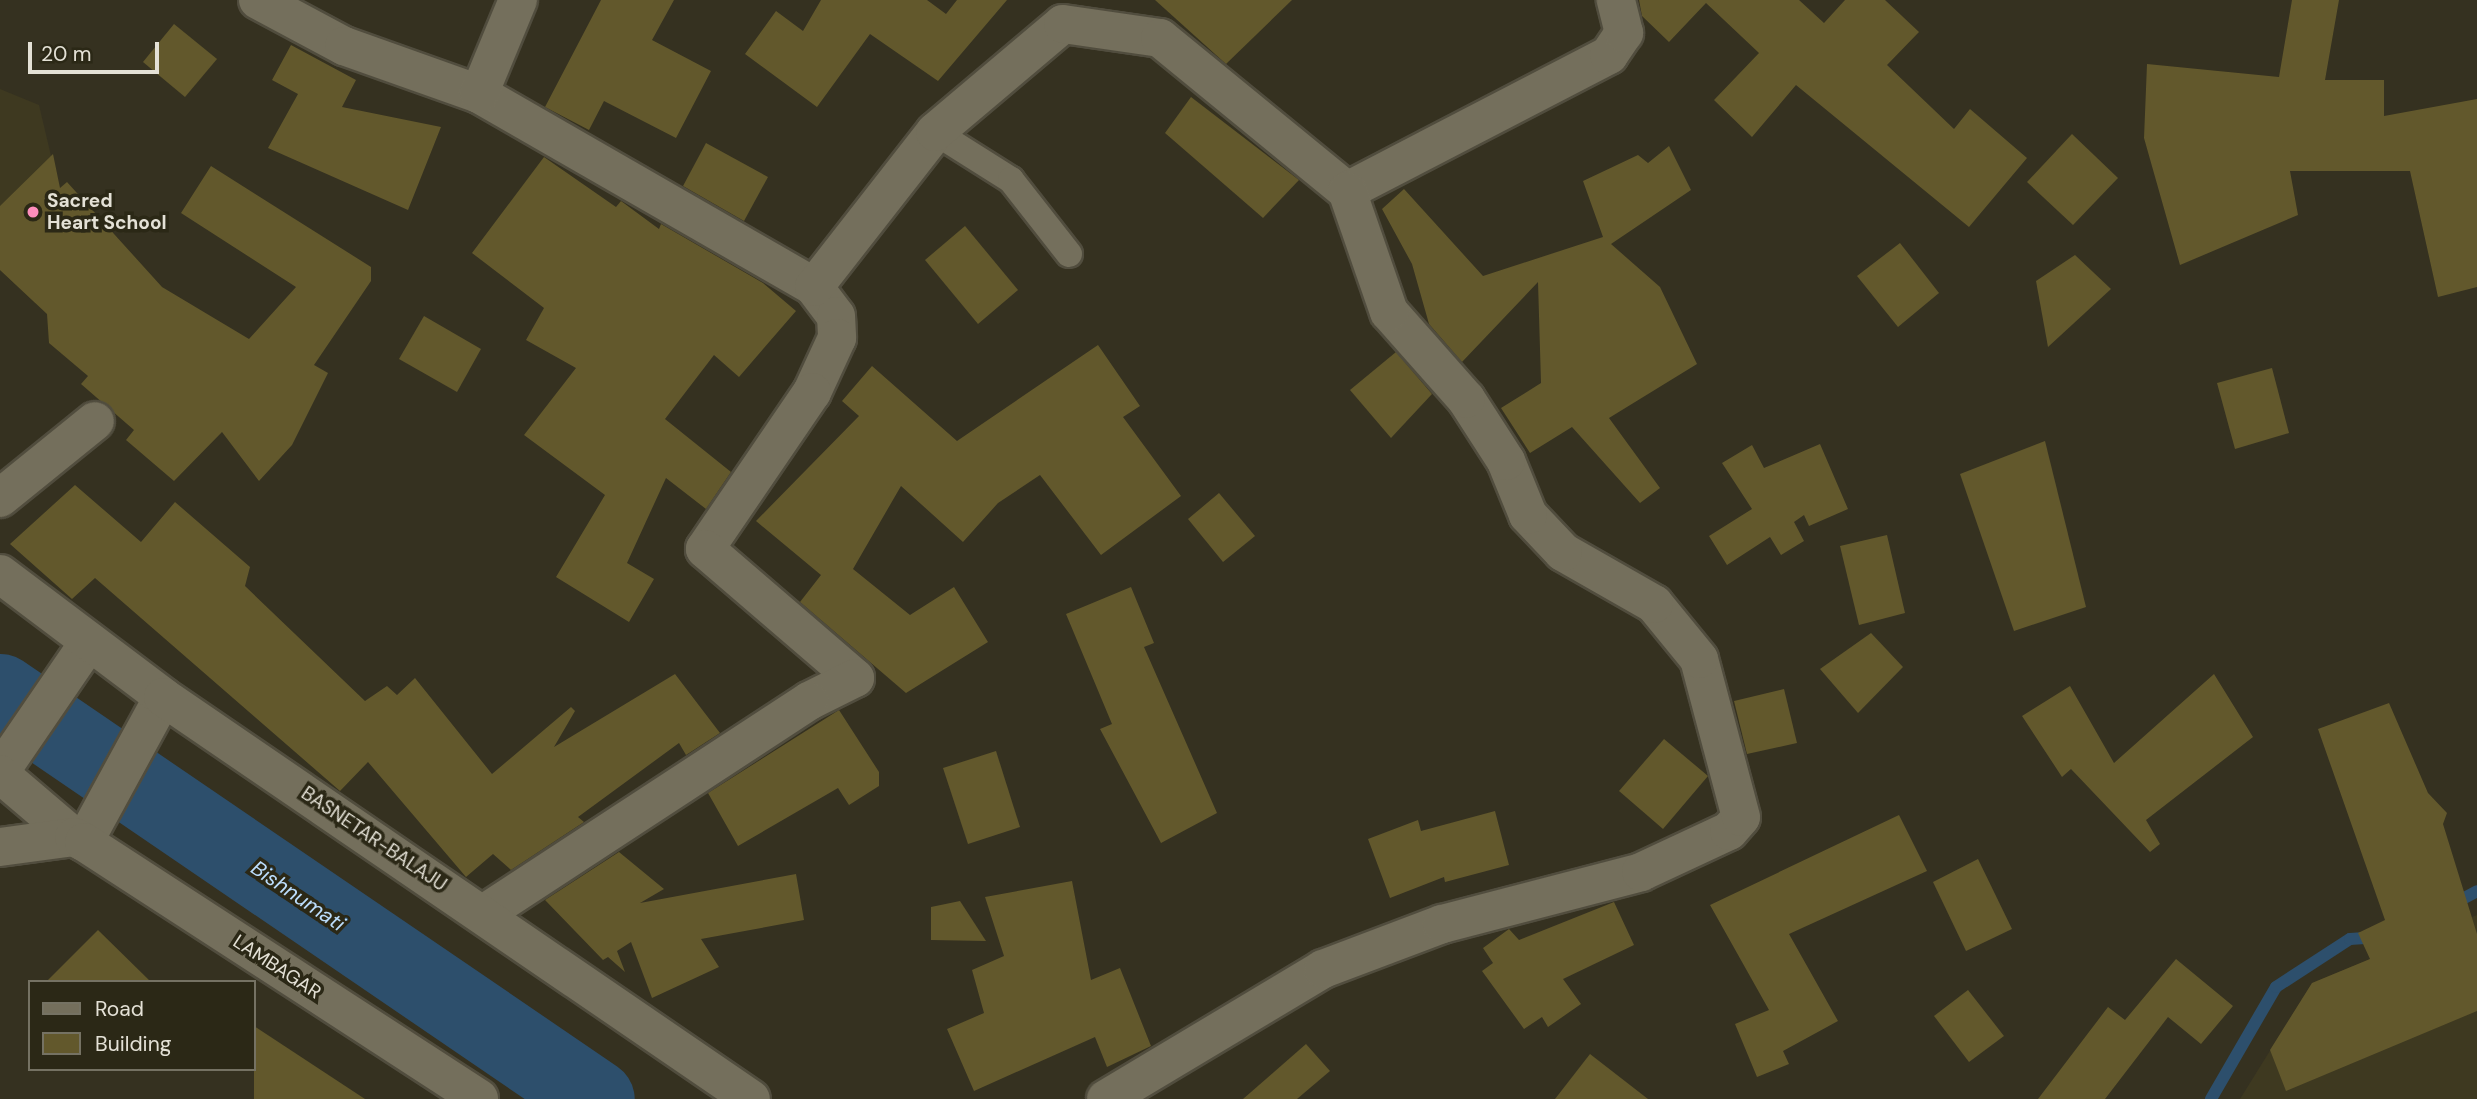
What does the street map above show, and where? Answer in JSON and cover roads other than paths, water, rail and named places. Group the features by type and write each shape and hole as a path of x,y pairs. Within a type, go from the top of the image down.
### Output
{"street":[{"path":"258,0 344,46 480,94 814,287 836,316 838,338 782,442 705,549 855,678 809,701 484,914"},
{"path":"480,94 518,0"},
{"path":"1347,191 1609,55 1624,33 1616,0"},
{"path":"814,287 935,132 1063,23 1160,38 1347,191 1389,312 1466,399 1506,461 1528,515 1563,552 1654,604 1699,659 1741,817 1729,831 1641,872 1442,924 1323,969 1106,1099"},
{"path":"0,498 95,421"},
{"name":"BASNETAR-BALAJU","path":"0,574 79,656 155,712 484,914 751,1099"},
{"path":"7,763 79,656"},
{"path":"0,847 79,839 104,808 155,712"},
{"name":"LAMBAGAR","path":"7,763 79,839 479,1099"}],"lane":[{"path":"935,132 1011,180 1069,254"}],"waterway":[{"name":"Bishnumati","path":"0,693 595,1099"},
{"path":"2453,904 2477,891"},
{"path":"2211,1099 2276,987 2350,939 2376,937"}],"place":[{"name":"Sacred Heart School","path":"33,212"}]}
